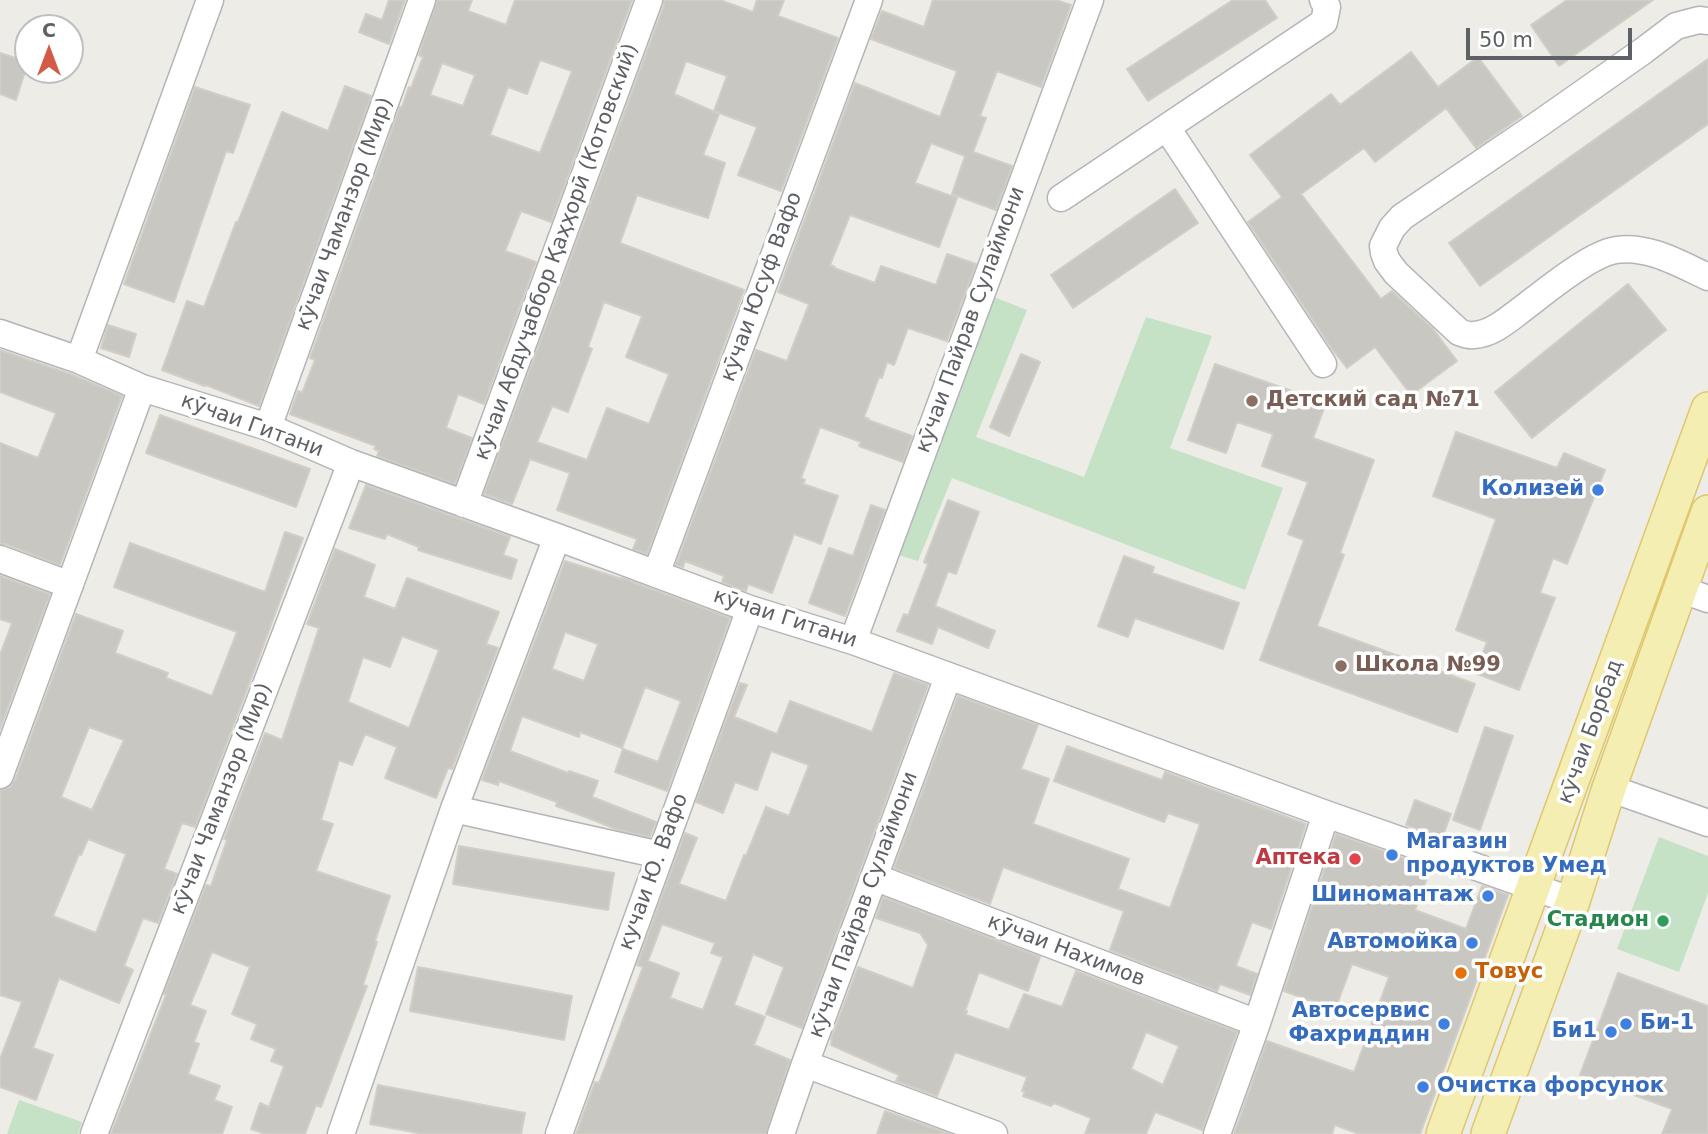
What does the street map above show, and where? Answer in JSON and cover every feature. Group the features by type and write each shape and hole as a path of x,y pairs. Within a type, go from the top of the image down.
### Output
{"main road":[{"name":"кӯчаи Борбад","path":"1443,1134 1708,410"},
{"name":"кӯчаи Борбад","path":"1488,1134 1573,901 1609,788 1694,594 1708,512"}],"street":[{"path":"79,360 210,0"},
{"name":"кӯчаи Чаманзор (Мир)","path":"268,427 422,0"},
{"name":"кӯчаи Абдуҷаббор Қаҳҳорӣ (Котовский)","path":"464,504 649,0"},
{"name":"кӯчаи Юсуф Вафо","path":"656,574 869,0"},
{"name":"кӯчаи Пайрав Сулаймони","path":"853,641 1090,0"},
{"path":"1061,198 1324,22 1333,2"},
{"path":"1708,21 1699,20 1676,26 1402,217 1392,228 1384,246 1384,253 1396,273 1459,332 1469,335 1489,331 1505,322 1599,254 1617,250 1639,250 1708,277"},
{"path":"1167,128 1324,364"},
{"name":"кӯчаи Гитани","path":"0,333 79,360 142,388 268,427 351,463 750,609 853,641 1573,901"},
{"path":"0,775 142,388"},
{"name":"кӯчаи Чаманзор (Мир)","path":"94,1134 351,463"},
{"path":"341,1134 453,808 557,537"},
{"path":"0,559 70,585"},
{"name":"кучаи Ю. Вафо","path":"559,1134 750,609"},
{"name":"кӯчаи Пайрав Сулаймони","path":"781,1134 948,677"},
{"path":"1609,788 1708,823"},
{"path":"453,808 660,855"},
{"path":"1217,1134 1326,814"},
{"name":"кӯчаи Нахимов","path":"874,877 1257,1023"},
{"path":"805,1064 994,1134"}],"green space":[{"path":"994,297 1027,310 976,437 1084,477 1146,317 1212,336 1170,448 1283,488 1245,590 952,478 918,561 898,555"},
{"name":"Стадион","path":"1659,837 1708,856 1708,893 1679,972 1617,949"},
{"path":"19,1100 82,1122 78,1134 7,1134"}],"building":[{"path":"389,0 405,0 389,44 359,32 366,14 382,20"},
{"path":"437,0 472,0 468,11 506,25 515,0 632,0 551,222 521,211 505,251 536,262 484,404 458,394 446,428 472,438 455,484 377,456 379,451 374,449 376,446 290,414 298,391 302,393 315,360 310,358 400,107 423,57 419,55","holes":["540,60 572,71 540,153 490,135 508,87 527,94","442,63 475,75 463,106 430,95"]},
{"path":"664,0 720,0 753,12 757,0 784,0 778,16 838,38 781,191 738,175 757,127 714,111 727,76 686,61 674,94 719,114 703,155 725,163 708,218 637,195 620,243 744,290 647,554 633,549 637,539 557,510 570,473 530,459 512,504 484,494","holes":["604,302 642,316 626,357 669,374 649,424 607,408 587,460 537,442 552,406 568,412 592,349 588,347"]},
{"path":"933,0 1056,0 1071,5 1041,87 997,71 980,116 986,118 973,152 1012,166 996,210 952,194 965,156 931,143 915,183 957,198 939,247 850,215 830,265 875,283 881,266 936,285 947,254 976,264 947,341 908,328 894,365 887,362 882,378 879,377 864,417 912,436 903,462 859,446 861,442 820,427 801,478 805,480 803,484 838,496 821,544 794,534 772,593 748,584 746,591 722,582 724,576 685,561 683,567 676,565 756,350 787,361 809,304 778,292 855,83 940,117 957,71 871,39 882,11 924,27"},
{"path":"1233,0 1265,0 1277,18 1148,101 1127,69"},
{"path":"1567,0 1653,0 1559,66 1531,25"},
{"path":"1411,52 1438,87 1478,57 1522,116 1476,148 1446,108 1375,162 1364,148 1301,194 1381,299 1392,291 1433,329 1457,361 1411,395 1375,347 1347,368 1248,222 1282,197 1250,155 1331,94 1340,105"},
{"path":"0,53 14,58 14,84 21,84 16,100 0,94"},
{"path":"1708,59 1708,124 1480,286 1449,243"},
{"path":"345,86 371,96 259,406 162,370 187,301 204,307 282,112 328,131"},
{"path":"195,87 250,105 233,153 226,151 174,302 124,284"},
{"path":"1175,189 1198,223 1073,308 1051,275"},
{"path":"1628,284 1666,330 1532,438 1495,392"},
{"path":"108,325 136,334 129,357 101,348"},
{"path":"0,350 73,375 122,396 60,565 0,544 0,443 38,458 56,413 0,392"},
{"path":"1021,354 1040,362 1009,436 990,427"},
{"path":"1215,364 1326,403 1313,438 1374,460 1340,553 1344,555 1317,626 1475,684 1457,732 1260,660 1304,540 1288,534 1308,482 1262,466 1273,434 1237,422 1226,453 1188,440"},
{"path":"160,415 310,469 296,507 146,453"},
{"path":"1456,432 1557,468 1564,453 1605,470 1567,564 1553,558 1540,593 1555,598 1519,690 1475,673 1487,642 1456,630 1496,519 1433,496"},
{"path":"366,485 510,537 503,555 517,560 511,579 418,550 419,547 387,534 385,539 349,528"},
{"path":"948,500 979,512 956,574 948,571 935,606 995,631 988,648 938,627 932,644 897,631 904,614 908,616 928,564 924,562"},
{"path":"871,505 885,510 845,616 809,603 829,548 853,556"},
{"path":"285,532 303,538 195,827 182,823 164,869 177,874 158,923 143,918 124,966 133,970 119,1003 59,978 33,1048 53,1055 36,1100 0,1087 0,1059 22,1002 0,995 0,790 10,787 15,780 76,614 123,631 115,653 168,673 166,678 212,696 237,632 114,587 130,543 265,592","holes":["89,727 124,740 92,810 61,797","88,839 126,854 96,933 53,916"]},
{"path":"335,549 375,565 364,597 395,609 407,578 499,612 486,644 498,648 452,769 448,768 436,798 385,778 397,747 365,734 352,765 339,760 321,820 333,824 316,871 390,896 363,985 367,986 321,1107 316,1105 305,1134 265,1134 251,1129 260,1103 269,1107 284,1066 271,1061 276,1049 251,1039 257,1024 232,1014 250,967 212,952 190,1005 206,1011 194,1042 199,1044 188,1074 220,1086 214,1100 232,1107 222,1134 111,1134 206,885 211,886 227,840 224,839 265,733 282,740 319,628 307,624","holes":["402,636 439,650 409,728 348,702 363,657 390,667"]},
{"path":"1124,556 1154,567 1152,573 1239,603 1223,649 1135,618 1128,637 1098,626"},
{"path":"565,561 622,578 730,618 667,791 615,772 623,749 658,762 681,701 645,687 622,748 580,732 579,737 522,716 510,751 568,773 569,771 598,781 592,797 656,822 650,837 618,830 556,806 557,802 499,781 498,785 482,780","holes":["565,632 598,644 584,681 552,669"]},
{"path":"0,576 50,594 0,729 0,655 12,623 0,619"},
{"path":"894,673 928,685 802,1028 766,1014 784,967 753,954 734,1005 765,1017 754,1045 790,1060 766,1134 576,1134 595,1082 599,1083 643,967 637,965 685,833 697,838 679,884 726,901 766,807 789,816 809,765 771,751 757,790 735,782 723,813 696,802 740,683 747,685 734,717 777,734 790,701 872,732","holes":["662,924 715,943 711,953 723,957 703,1010 670,998 679,973 648,961"]},
{"path":"958,696 1038,725 1021,769 1049,779 1033,824 1129,859 1118,889 1170,908 1200,824 1168,813 1164,822 1054,781 1067,746 1162,780 1165,772 1306,824 1271,929 1252,922 1236,966 1257,974 1250,995 1220,984 1217,991 1110,950 1124,911 1003,867 990,904 894,868"},
{"path":"1485,727 1513,736 1480,830 1453,820"},
{"path":"1415,800 1451,814 1442,838 1406,825"},
{"path":"1336,834 1431,868 1415,910 1466,929 1482,886 1508,895 1420,1134 1359,1134 1335,1125 1332,1134 1234,1134 1267,1041 1354,1072 1389,977 1352,964 1335,1010 1284,991"},
{"path":"459,846 614,873 608,910 453,884"},
{"path":"883,897 1040,957 1028,991 979,972 965,1011 966,1015 1009,1030 1024,994 1062,1007 1076,971 1237,1032 1202,1130 1155,1112 1146,1134 1085,1134 1091,1118 1054,1103 1051,1106 1023,1096 1027,1077 955,1052 937,1096 896,1081 899,1075 831,1045 858,967 913,988 928,945 920,933 876,918","holes":["1146,1032 1179,1046 1163,1085 1131,1069"]},
{"path":"418,967 572,996 564,1040 410,1011"},
{"path":"1618,973 1708,1006 1708,1134 1662,1134 1672,1109 1580,1075"},
{"path":"378,1085 525,1113 521,1134 423,1134 370,1124"},
{"path":"885,1111 949,1134 877,1134"}],"place":[{"name":"Детский сад №71","path":"1252,401"},
{"name":"Колизей","path":"1598,490"},
{"name":"Школа №99","path":"1341,666"},
{"name":"Магазин продуктов Умед","path":"1392,855"},
{"name":"Аптека","path":"1355,859"},
{"name":"Шиномантаж","path":"1488,896"},
{"name":"Стадион","path":"1663,921"},
{"name":"Автомойка","path":"1472,943"},
{"name":"Товус","path":"1461,973"},
{"name":"Автосервис Фахриддин","path":"1444,1024"},
{"name":"Би-1","path":"1626,1024"},
{"name":"Би1","path":"1611,1032"},
{"name":"Очистка форсунок","path":"1423,1087"}]}
